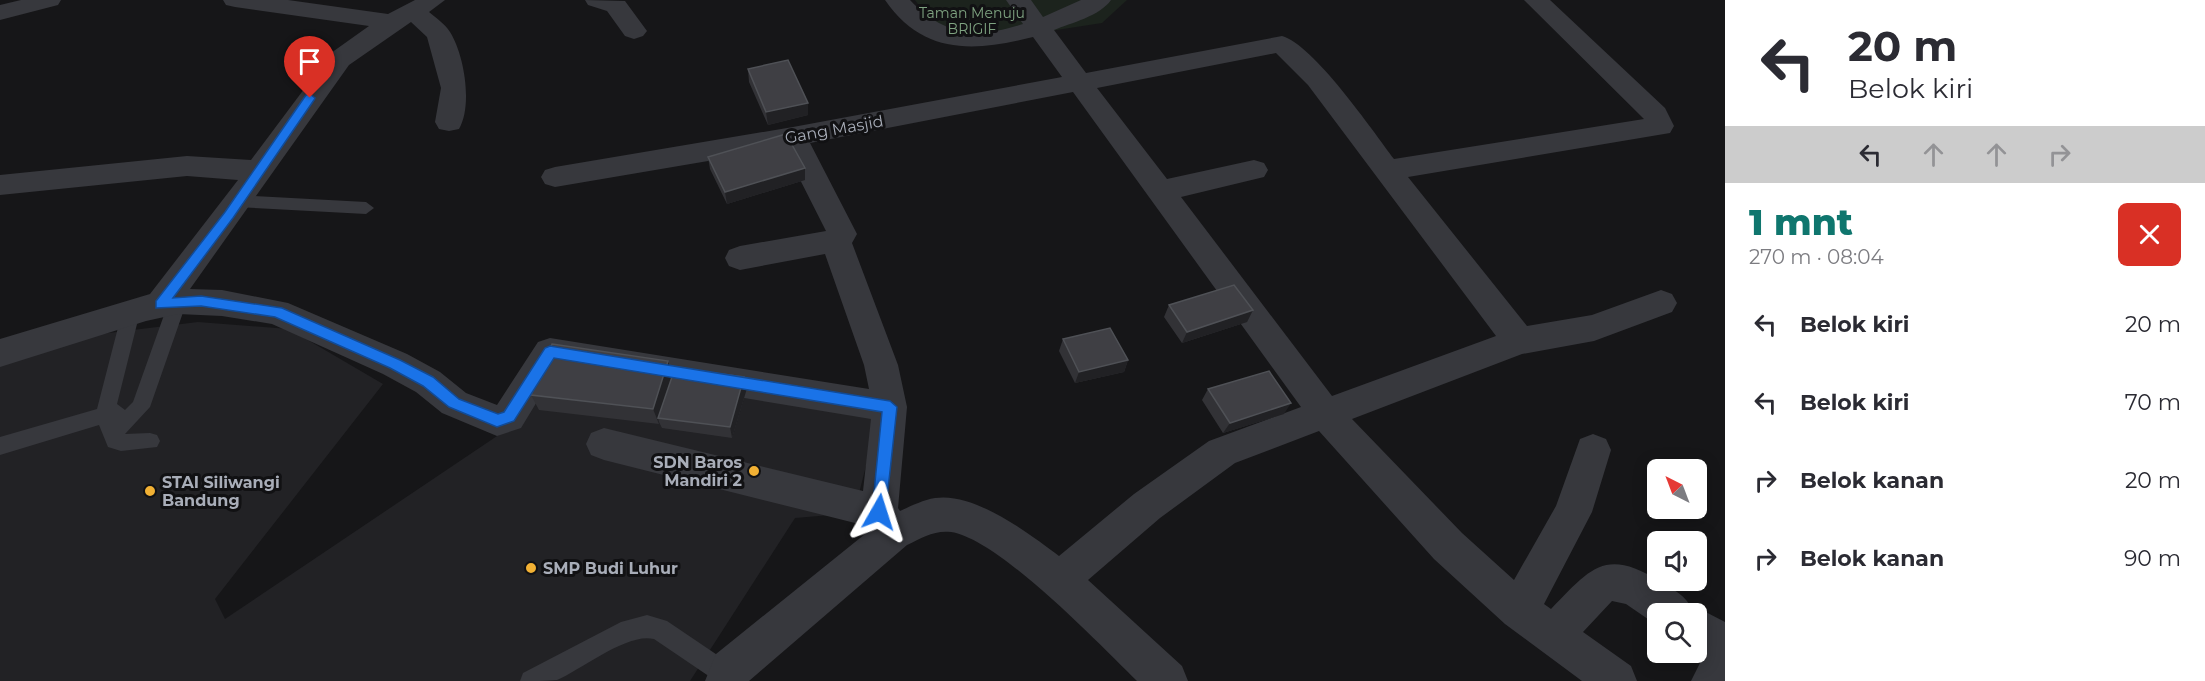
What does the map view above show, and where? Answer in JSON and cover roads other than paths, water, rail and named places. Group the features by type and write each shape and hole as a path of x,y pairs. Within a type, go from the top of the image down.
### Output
{"street":[{"path":"0,12 49,0"},
{"path":"235,0 413,11 440,34 454,88 448,122"},
{"path":"597,0 615,6 634,31"},
{"path":"897,0 914,19 946,37 984,39 1040,29 1099,0"},
{"path":"1018,0 1077,82 1162,191 1326,415 1448,546 1519,610 1616,681"},
{"path":"1519,341 1389,170 1660,126 1655,114 1536,0"},
{"path":"156,306 237,201 340,59 413,11"},
{"name":"Gang Masjid","path":"555,177 792,137 1282,44 1317,79 1389,170"},
{"path":"740,258 836,241 842,234 792,137"},
{"path":"0,185 187,166 259,171"},
{"path":"1162,191 1254,170"},
{"path":"727,678 731,669 887,523 890,407 881,365 836,241"},
{"path":"0,353 156,306 222,303 277,312 395,364 428,382 454,403 497,421 509,417 550,352 890,407"},
{"path":"1059,579 1147,506 1221,452 1326,415 1519,341 1593,328 1661,303"},
{"path":"604,444 887,523 946,514 962,518 1010,542 1059,579 1167,681"},
{"path":"1519,610 1573,512 1593,450"},
{"path":"1553,635 1602,584 1611,581 1625,583 1657,603"},
{"path":"1707,634 1725,645"},
{"path":"1712,681 1725,659"}],"lane":[{"path":"237,201 366,208"},
{"path":"112,434 141,407 156,306"},
{"path":"150,441 121,443 115,441 105,414 156,306"},
{"path":"0,446 105,414 141,407"},
{"path":"531,681 629,630 647,626 659,629 727,678"}],"place":[{"name":"SDN Baros Mandiri 2","path":"754,471"},
{"name":"STAI Siliwangi Bandung","path":"150,491"},
{"name":"SMP Budi Luhur","path":"531,568"}],"park label":[{"name":"Taman Menuju BRIGIF","path":"972,22"}]}
